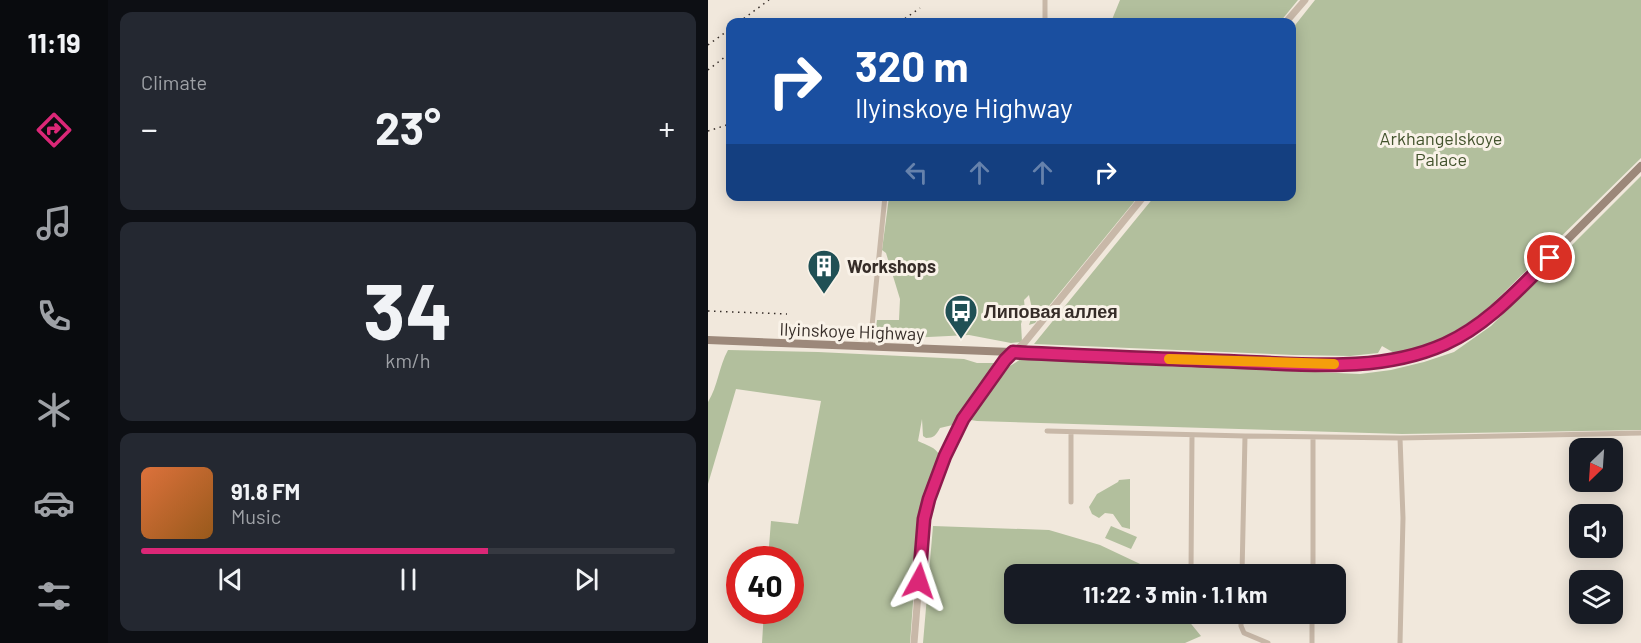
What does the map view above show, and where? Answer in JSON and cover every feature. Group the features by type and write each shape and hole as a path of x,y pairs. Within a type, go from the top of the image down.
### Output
{"main road":[{"name":"Ilyinskoye Highway","path":"708,340 1349,365 1379,363 1405,358 1446,343 1467,333 1485,320 1641,166"}],"street":[{"path":"1045,0 1045,18"},
{"path":"1290,18 1305,0"},
{"path":"870,346 884,201"},
{"path":"914,643 923,527 929,499 949,446 963,419 1005,360 1024,342 1140,201"},
{"path":"1047,431 1400,438 1641,434"},
{"path":"1071,432 1071,502"},
{"path":"1191,564 1192,435"},
{"path":"1242,564 1245,436"},
{"path":"1312,564 1314,437"},
{"path":"1400,438 1403,518 1400,643"},
{"path":"1240,624 1244,633 1268,643"},
{"path":"1312,624 1312,643"}],"green space":[{"path":"1120,0 1298,0 1283,18 1113,18"},
{"name":"Arkhangelskoye Palace","path":"1315,0 1641,0 1641,158 1480,316 1426,346 1396,354 1382,346 1378,353 1350,356 1034,344 1151,201 1296,201 1296,24"},
{"path":"1641,176 1641,430 1402,434 971,420 970,416 1010,366 1021,359 1360,374 1391,370 1454,352 1491,326"},
{"path":"888,201 1135,201 1035,323 1029,325 1033,313 1029,295 1024,300 1025,310 1021,324 1022,342 1011,343 969,335 908,338 875,336 877,320 899,320 900,299 886,253 882,250"},
{"path":"728,350 964,359 977,363 998,363 957,424 940,428 934,436 926,438 923,436 922,419 918,441 933,448 940,456 922,504 919,522 910,643 762,643 763,624 804,624 804,546 769,546 771,521 798,524 821,401 736,389 708,484 708,402"},
{"path":"1130,479 1130,529 1122,527 1113,514 1105,513 1099,518 1092,514 1089,507 1097,494 1119,480"},
{"path":"933,526 1049,530 1100,545 1140,564 1004,564 1004,624 1191,624 1201,636 1185,643 923,643"},
{"path":"1111,526 1137,537 1131,549 1105,538"}],"railway":[{"path":"744,18 769,0"},
{"path":"906,18 920,8"},
{"path":"708,45 726,32"},
{"path":"708,70 726,56"},
{"path":"708,131 726,125"},
{"path":"708,311 787,314"}],"slow traffic":[{"path":"1169,359 1334,364"}],"place":[{"name":"Workshops","path":"824,295"},
{"name":"Липовая аллея","path":"961,340"}],"route":[{"path":"919,581 924,519 949,446 963,419 1013,352 1349,365 1379,363 1426,351 1467,333 1504,303 1550,258"}]}
